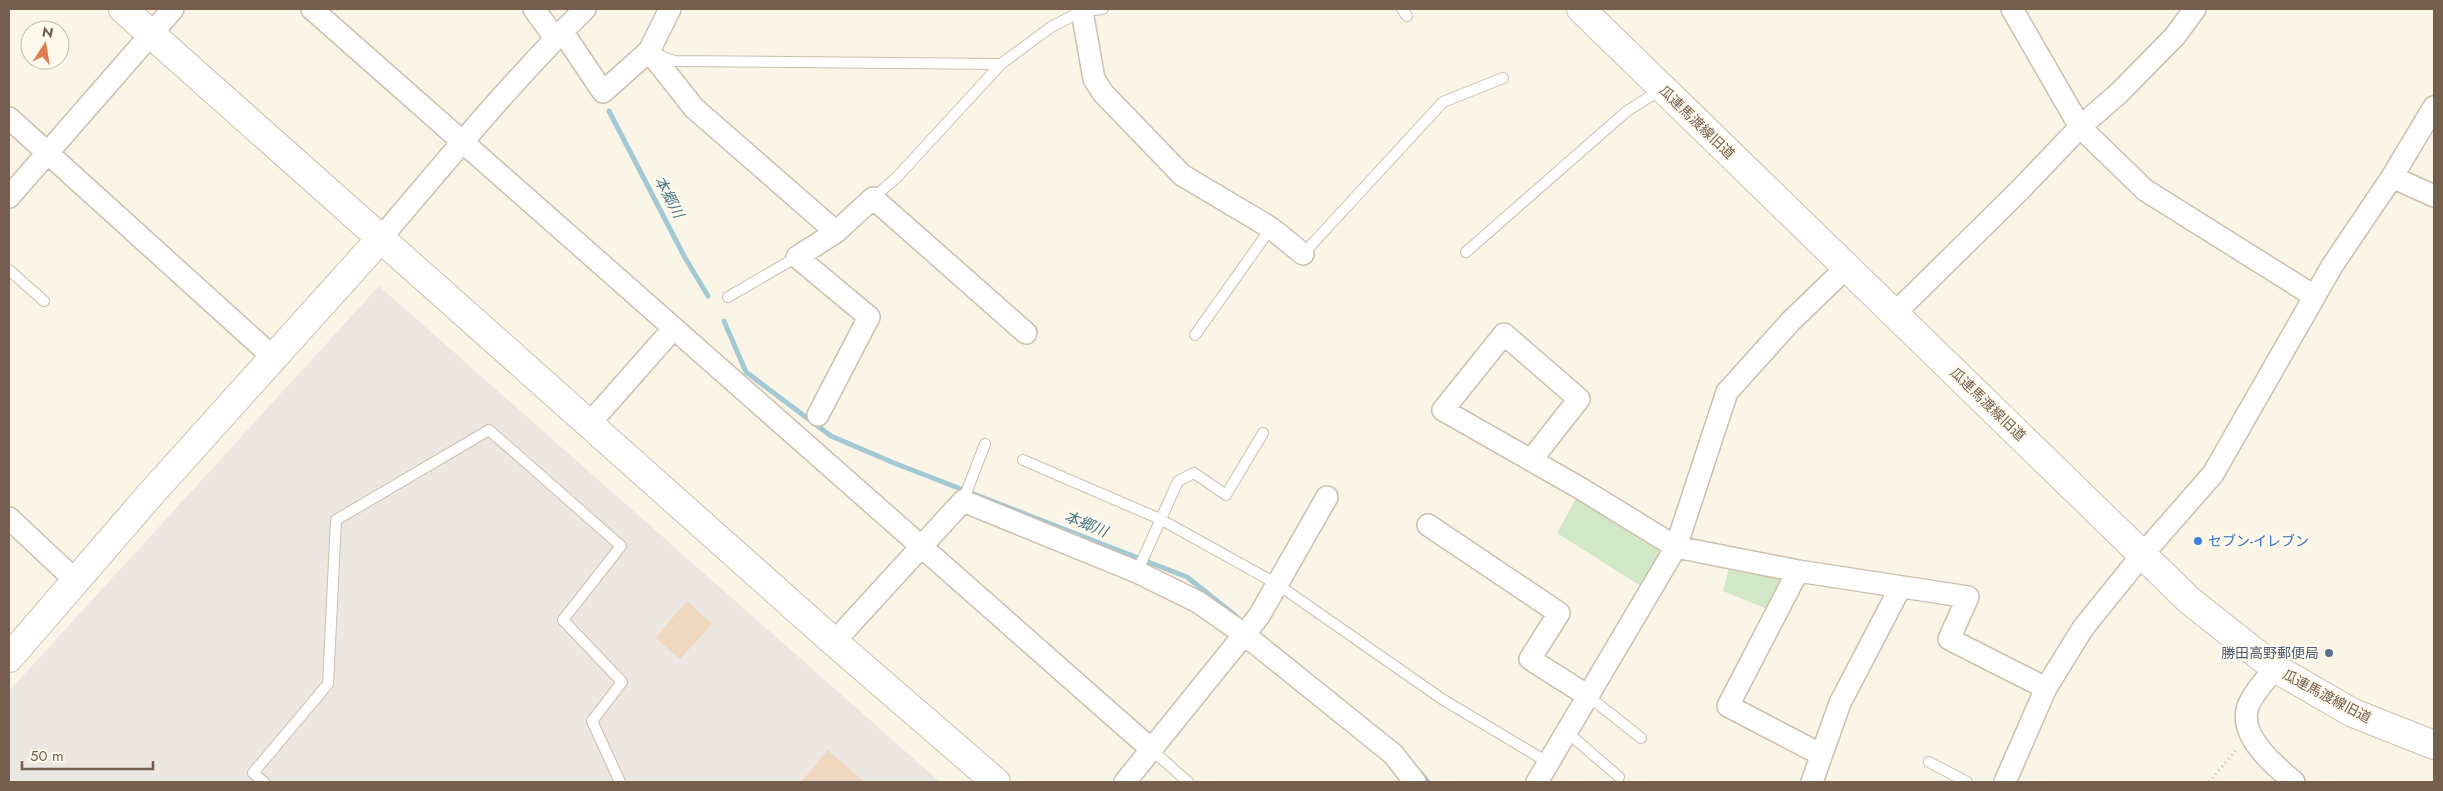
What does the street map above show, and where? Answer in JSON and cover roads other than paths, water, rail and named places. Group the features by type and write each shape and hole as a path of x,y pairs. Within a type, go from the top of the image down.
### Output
{"street":[{"path":"123,9 834,642 996,782"},
{"path":"9,197 173,9"},
{"path":"312,9 1152,750"},
{"path":"534,9 558,34 603,92 649,51 670,9"},
{"path":"9,658 381,238 462,141 558,34 585,9"},
{"path":"2012,9 2080,127 2145,190 2314,296"},
{"path":"1894,314 2019,191 2080,127 2119,93 2175,36 2195,9"},
{"path":"1092,10 1094,79 1103,94 1182,175 1271,228 1303,254"},
{"name":"瓜連馬渡線旧道","path":"1591,14 1663,88 2190,601 2275,668 2353,713 2434,744"},
{"path":"649,51 694,108 836,232"},
{"path":"2005,782 2046,688 2083,628 2142,555 2213,474 2332,266 2392,177 2434,107"},
{"path":"9,118 274,358"},
{"path":"2392,177 2434,196"},
{"path":"818,415 869,317 797,257 836,232 873,198 1026,333"},
{"path":"1537,782 1676,547 1727,392 1791,321 1847,267"},
{"path":"590,423 673,329"},
{"path":"1531,460 1579,399 1504,334 1443,410 1531,460 1676,547 1798,571 1968,597 1949,638 2046,688"},
{"path":"1125,782 1259,616 1327,496"},
{"path":"834,642 963,501 1137,572 1198,602 1245,635 1393,754 1415,782"},
{"path":"9,518 76,581"},
{"path":"1428,526 1560,613 1530,659 1588,696"},
{"path":"1798,571 1728,706 1820,754"},
{"path":"1812,782 1820,754 1840,703 1900,588"},
{"path":"2275,668 2247,708 2246,724 2250,733 2276,767 2294,782"}],"lane":[{"path":"873,198 897,177 1001,64 1051,27 1092,10"},
{"path":"649,51 674,61 1001,64"},
{"path":"1303,254 1443,102 1503,78"},
{"path":"1466,252 1627,111 1663,88"},
{"path":"1195,335 1271,228"},
{"path":"728,297 797,257"},
{"path":"9,270 44,301"},
{"path":"264,782 254,772 328,684 336,520 489,430 621,546 563,620 622,682 592,721 620,782"},
{"path":"1137,572 1178,480 1194,473 1226,495 1264,433"},
{"path":"963,501 985,444"},
{"path":"1023,460 1160,519 1277,584 1442,699 1549,763"},
{"path":"1588,696 1641,738"},
{"path":"1567,732 1618,777"},
{"path":"1152,750 1188,782"},
{"path":"1929,762 1967,782"}],"waterway":[{"name":"本郷川","path":"609,111 684,256 708,296"},
{"name":"本郷川","path":"724,321 746,372 831,436 894,463 1187,577 1236,616"},
{"name":"本郷川","path":"1421,773 1428,782"}],"place":[{"name":"セブン-イレブン","path":"2198,541"},
{"name":"勝田高野郵便局","path":"2329,653"}]}
